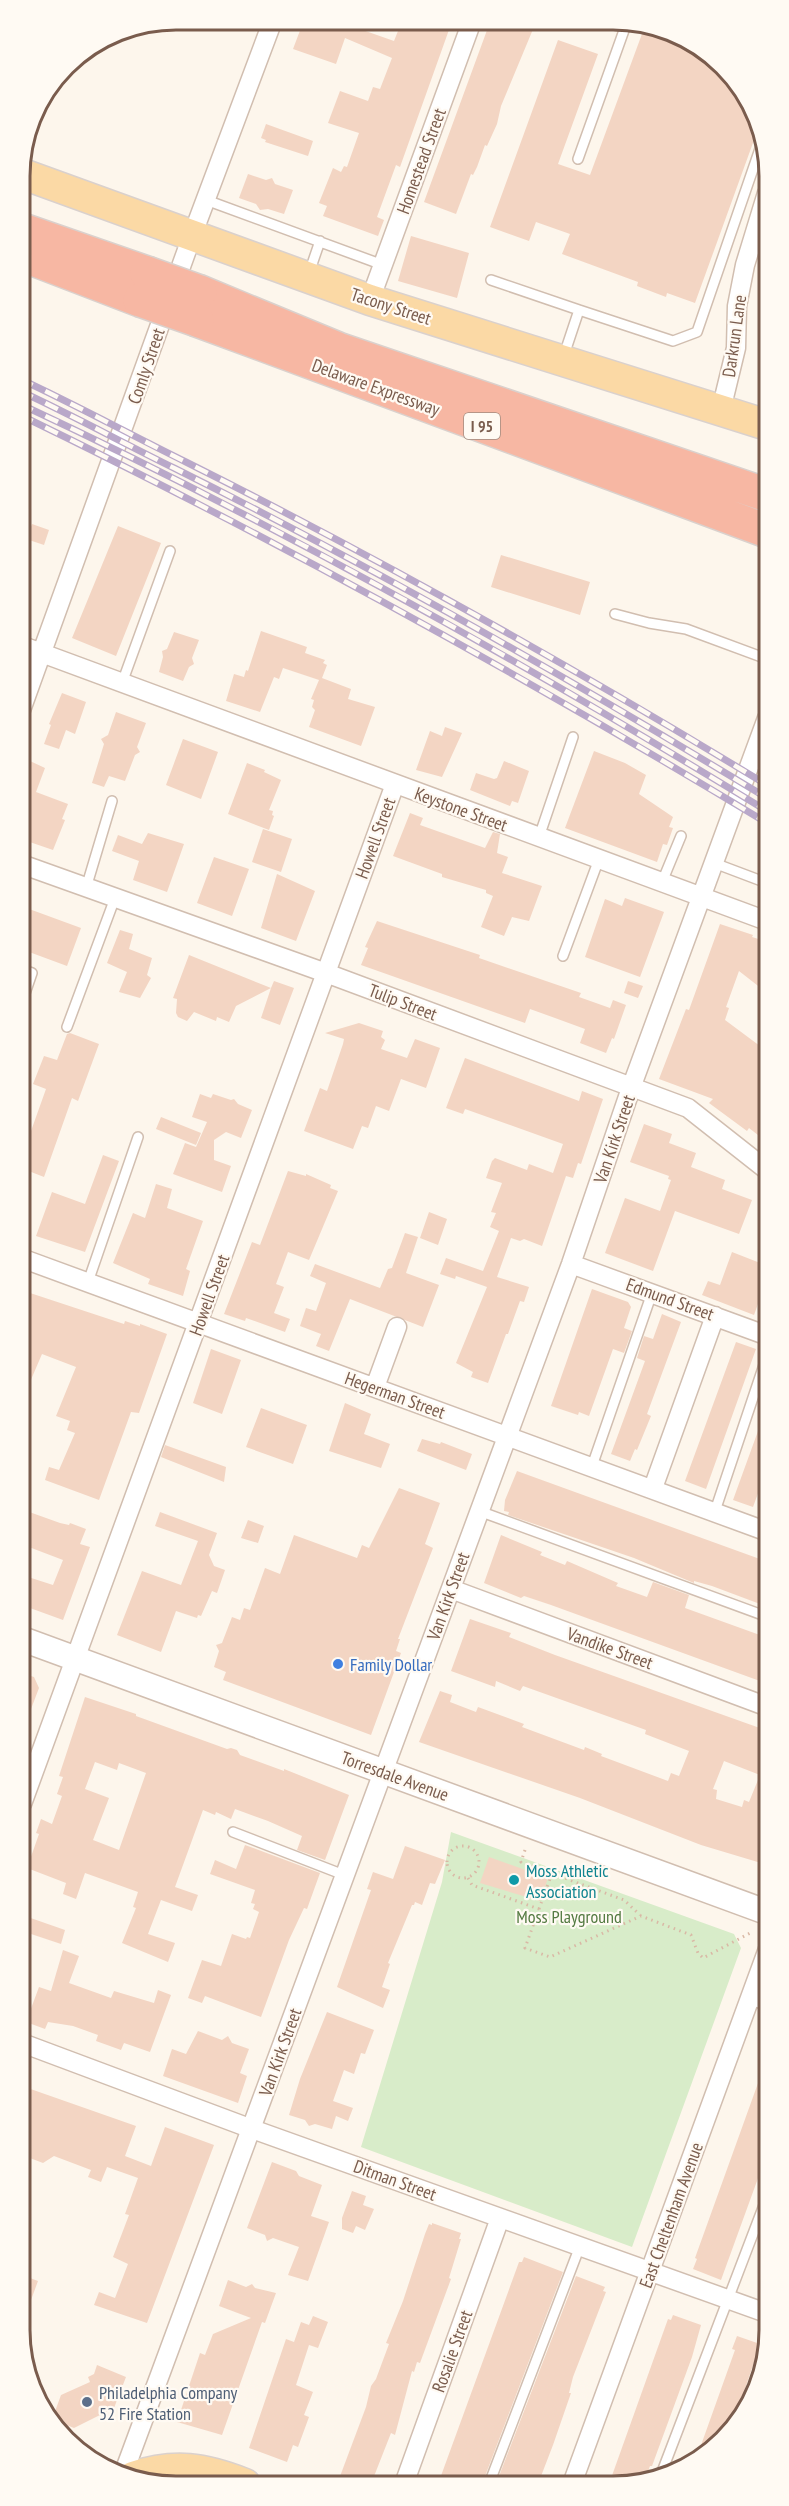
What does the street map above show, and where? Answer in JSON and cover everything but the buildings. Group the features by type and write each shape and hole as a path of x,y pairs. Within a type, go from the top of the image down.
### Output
{"highway":[{"name":"Delaware Expressway","path":"30,234 143,286 759,528"},
{"name":"Delaware Expressway","path":"30,257 143,286"},
{"name":"Delaware Expressway","path":"198,306 338,349 759,492"}],"main road":[{"name":"Tacony Street","path":"30,177 370,300 759,422"},
{"path":"147,2473 178,2468 223,2476"}],"street":[{"name":"Comly Street","path":"30,686 192,236 269,30"},
{"name":"Homestead Street","path":"370,300 469,30"},
{"name":"Darkrun Lane","path":"721,410 736,348 737,306 745,266 759,220"},
{"name":"Keystone Street","path":"30,649 759,918"},
{"name":"Van Kirk Street","path":"126,2467 571,1264 631,1088 759,740"},
{"name":"Howell Street","path":"30,1775 199,1323 394,784"},
{"name":"Tulip Street","path":"30,867 326,973 688,1108 759,1164"},
{"name":"Hegerman Street","path":"30,1261 759,1528"},
{"name":"Edmund Street","path":"571,1264 759,1333"},
{"path":"653,1488 715,1316"},
{"path":"375,1387 397,1327"},
{"name":"Vandike Street","path":"451,1589 759,1704"},
{"name":"Torresdale Avenue","path":"30,1642 759,1909"},
{"name":"East Cheltenham Avenue","path":"575,2476 759,1974"},
{"name":"Ditman Street","path":"30,2046 252,2129 759,2310"},
{"name":"Rosalie Street","path":"407,2476 500,2218"}],"lane":[{"path":"578,159 624,30"},
{"path":"491,280 673,341 697,332 757,156"},
{"path":"206,200 383,265"},
{"path":"307,278 320,241"},
{"path":"562,360 579,310"},
{"path":"122,683 170,551"},
{"path":"615,614 686,629 759,656"},
{"path":"539,837 573,737"},
{"path":"86,888 112,801"},
{"path":"662,882 681,836"},
{"path":"563,956 599,859"},
{"path":"714,863 759,880"},
{"path":"67,1027 115,898"},
{"path":"88,1282 138,1137"},
{"path":"592,1466 652,1293"},
{"path":"715,1511 759,1380"},
{"path":"479,1511 759,1614"},
{"path":"233,1832 344,1875"},
{"path":"750,2000 759,2003"},
{"path":"664,2466 759,2217"},
{"path":"492,2476 580,2246"}],"path":[{"path":"456,1848 471,1848 478,1856 477,1872 468,1878 457,1878 447,1866 449,1855 456,1848"},
{"path":"525,1850 521,1862 624,1900 641,1916 691,1935 698,1953 703,1958 752,1932"},
{"path":"552,1874 525,1948 550,1957 641,1916"},
{"path":"468,1878 472,1886 539,1909"}],"green space":[{"name":"Moss Playground","path":"451,1832 734,1934 741,1948 632,2247 361,2147 442,1882"}],"railway":[{"path":"30,384 407,577 552,658 759,780"},
{"path":"30,396 250,506 400,586 621,711 759,793"},
{"path":"30,409 211,497 399,597 584,702 759,806"},
{"path":"30,420 211,510 398,610 676,768 759,818"}],"place":[{"name":"Family Dollar","path":"338,1664"},
{"name":"Moss Athletic Association","path":"514,1880"},
{"name":"Philadelphia Company 52 Fire Station","path":"87,2402"}]}
